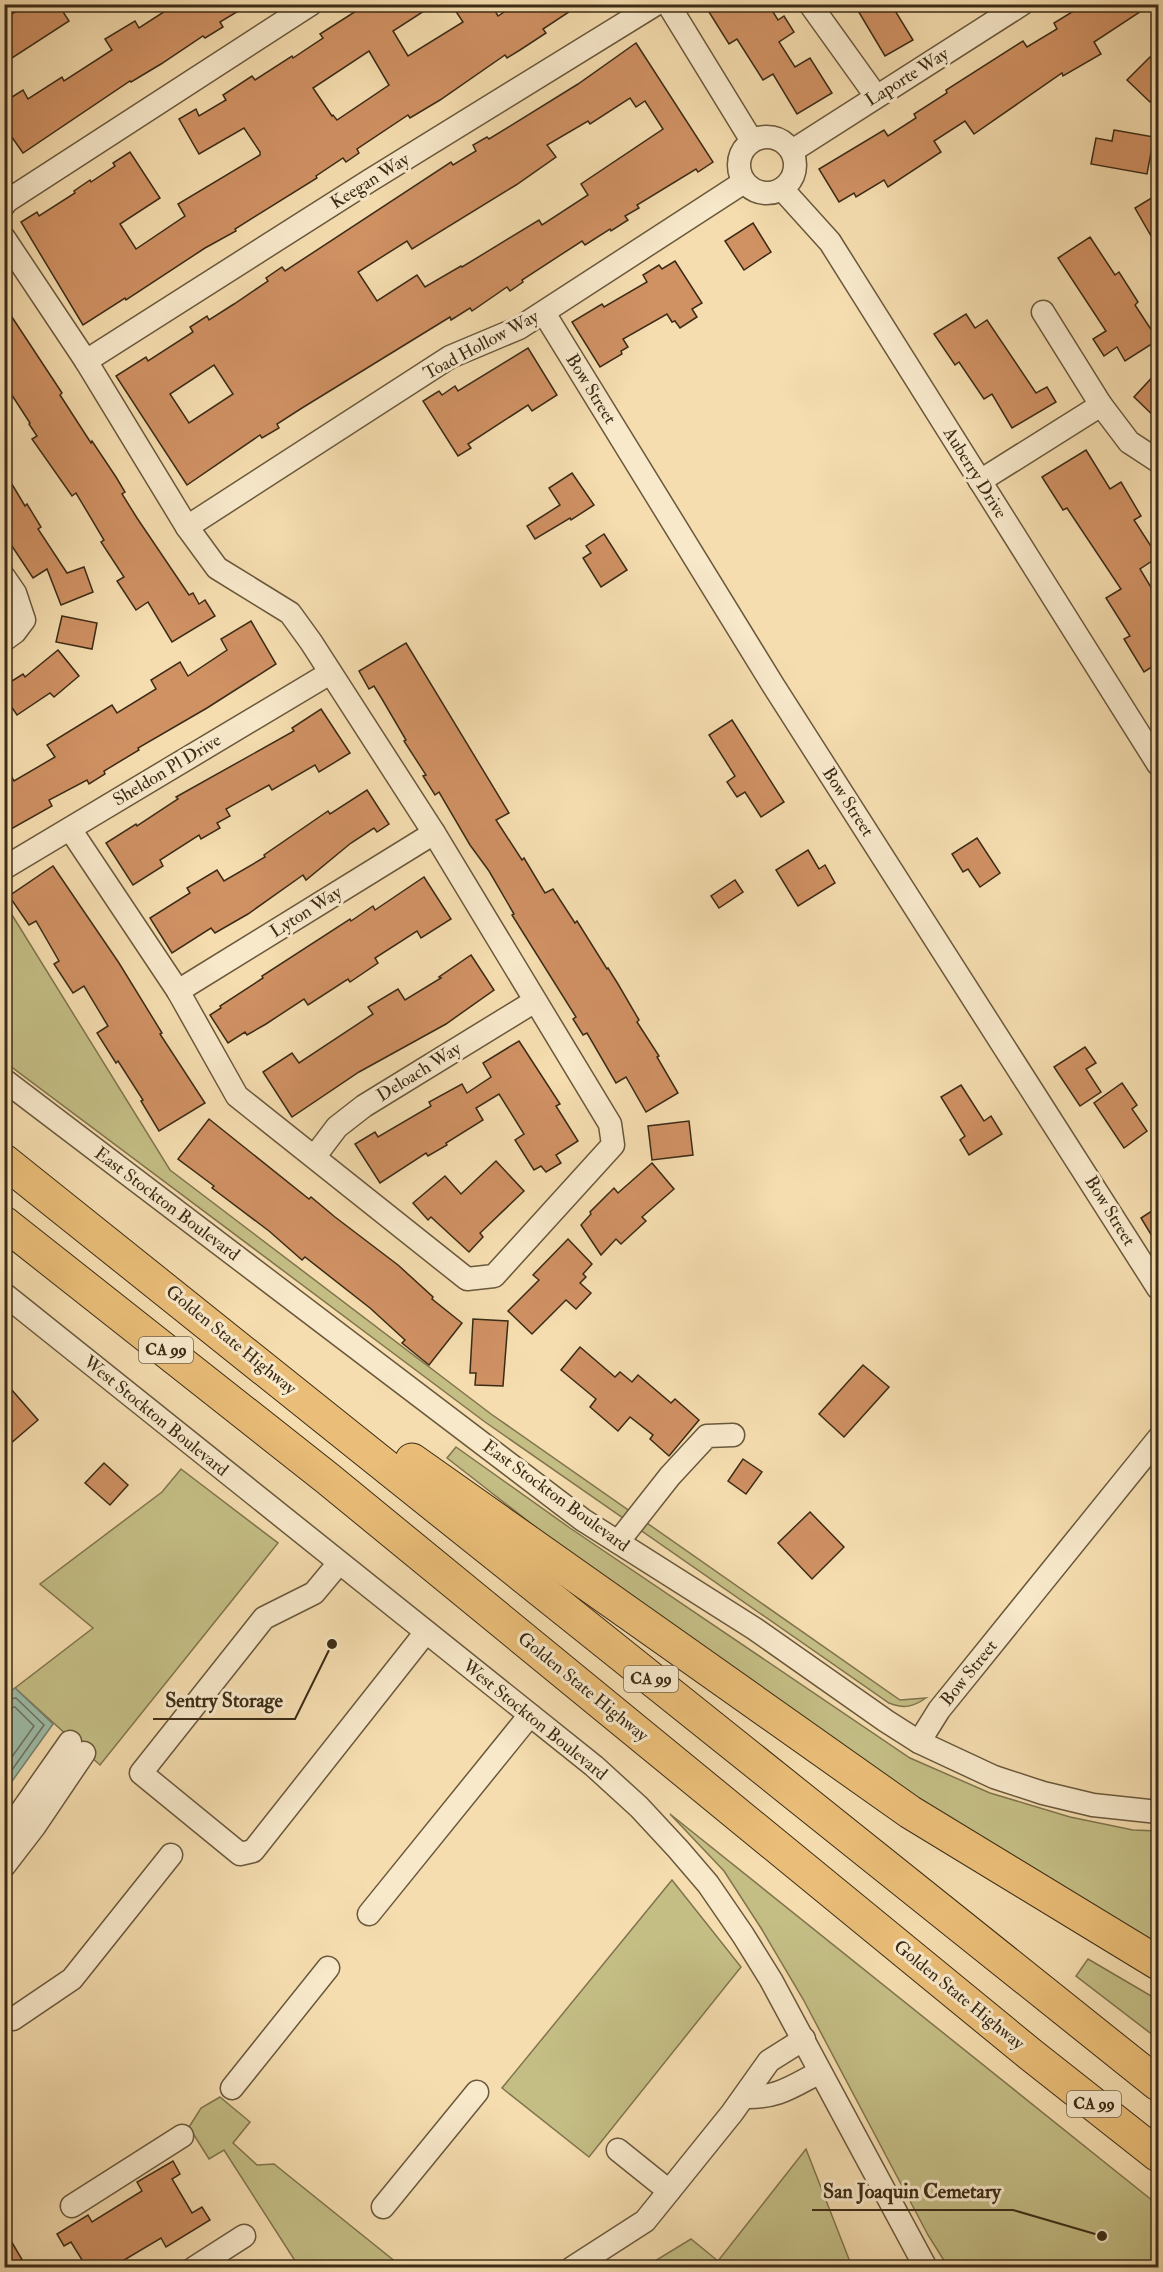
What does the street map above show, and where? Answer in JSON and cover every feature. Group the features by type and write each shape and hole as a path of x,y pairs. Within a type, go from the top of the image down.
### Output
{"highway":[{"name":"Golden State Highway","path":"4,1161 1158,2084"},
{"name":"Golden State Highway","path":"4,1223 336,1485 1021,2046 1158,2154"},
{"path":"145,1272 910,1812 1158,1963"}],"street":[{"path":"4,204 311,4"},
{"name":"Keegan Way","path":"86,361 369,181 656,4"},
{"path":"668,4 752,141"},
{"path":"810,4 876,96"},
{"name":"Laporte Way","path":"792,151 1022,4"},
{"path":"763,137 773,137 782,141 792,151 796,164 795,174 783,190 765,194 753,190 744,182 739,168 740,156 752,141 763,137"},
{"name":"Toad Hollow Way","path":"187,527 450,357 519,328 544,313 744,182"},
{"name":"Auberry Drive","path":"783,190 830,243 1158,764"},
{"path":"4,238 86,361 187,527 217,568 290,613 330,672 434,832 610,1124 614,1145 494,1276 467,1279 237,1096 178,991 70,829"},
{"path":"1043,312 1101,405 1129,442 1158,462"},
{"name":"Bow Street","path":"544,313 773,685 1158,1288"},
{"path":"980,481 1101,405"},
{"path":"4,577 18,600 24,620 15,632 4,640"},
{"name":"Sheldon Pl Drive","path":"4,868 330,672"},
{"name":"Lyton Way","path":"178,991 434,832"},
{"name":"Deloach Way","path":"315,1156 337,1127 364,1106 535,1001"},
{"name":"East Stockton Boulevard","path":"4,1080 583,1520 755,1629 918,1742 994,1778 1043,1793 1094,1805 1158,1812"},
{"name":"West Stockton Boulevard","path":"4,1294 594,1766 632,1814 708,1884 771,1980 926,2268"},
{"path":"618,1542 670,1476 707,1436 733,1435"},
{"name":"Bow Street","path":"918,1742 939,1710 1158,1439"},
{"path":"339,1563 314,1593 264,1618 141,1773 240,1854 253,1851 426,1632"},
{"path":"369,1914 530,1715"},
{"path":"4,1836 77,1747 34,1827 4,1866"},
{"path":"13,2019 72,1979 171,1855"},
{"path":"232,2088 328,1968"},
{"path":"572,2268 645,2221 744,2097 769,2061 804,2039"},
{"path":"744,2097 775,2095 820,2072"},
{"path":"383,2207 477,2092"},
{"path":"72,2206 182,2136"},
{"path":"618,2150 669,2191"},
{"path":"194,2268 244,2236"}],"shaded area":[{"path":"4,902 170,1170 491,1414 900,1700 926,1698 908,1706 889,1703 485,1422 5,1062"},
{"path":"456,1447 570,1528 910,1758 990,1793 1070,1817 1133,1830 1158,1831 1158,1949 981,1845 683,1642 447,1458"},
{"path":"181,1469 278,1543 100,1765 15,1688 93,1628 40,1584 162,1492"},
{"path":"670,1814 1158,2205 1158,2267 948,2267 928,2235 803,1999 761,1928 724,1871"},
{"path":"672,1880 741,1967 589,2157 502,2088"},
{"path":"1088,1959 1158,2000 1158,2039 1076,1976"},
{"path":"220,2097 250,2122 233,2143 257,2165 274,2164 402,2267 299,2267 224,2150 209,2159 189,2127 201,2108"},
{"path":"806,2149 852,2267 645,2267 691,2239 718,2261"}],"water":[{"path":"15,1688 53,1724 5,1791 5,1696"}],"building":[{"path":"27,4 58,4 69,21 12,58 4,46 4,19"},
{"path":"176,4 250,4 220,22 223,27 205,38 203,36 130,81 23,153 4,126 4,102 23,90 28,99 62,77 64,81 112,50 105,39 135,21 139,28"},
{"path":"367,4 435,4 393,31 408,56 463,22 451,4 491,4 498,16 516,4 581,4 543,29 546,33 520,50 507,58 505,55 410,118 408,115 357,149 359,153 346,162 343,158 316,176 317,178 235,229 236,231 83,325 21,222 37,212 39,216 75,193 74,191 90,180 91,182 115,166 113,163 130,152 160,198 120,224 136,249 185,216 178,204 260,155 244,128 199,154 179,119 196,109 199,116 226,100 223,95 252,76 255,80 292,56 293,58 323,38 320,34","holes":["369,51 389,85 337,120 313,88"]},
{"path":"704,4 768,4 778,20 784,16 794,32 779,42 795,67 810,58 832,93 797,114 773,74 763,80 737,39 729,44"},
{"path":"854,4 891,4 913,40 885,56"},
{"path":"1085,4 1152,4 1094,42 1101,54 1063,76 1062,73 974,134 965,121 934,141 941,152 888,187 884,180 856,197 854,193 839,202 819,169 884,130 888,136 916,118 914,114 947,93 946,90 1023,41 1027,47 1057,29 1054,23"},
{"path":"636,43 713,162 698,172 696,169 637,205 639,208 625,216 628,220 585,245 582,241 522,280 523,282 510,291 507,287 472,311 470,308 451,320 450,317 302,408 277,424 279,428 262,438 260,435 187,485 116,376 146,357 148,361 193,332 190,327 207,316 209,320 234,304 268,281 266,278 282,267 285,271 451,162 453,165 476,151 473,145 487,137 489,139 578,84","holes":["630,98 636,107 645,101 663,129 581,184 588,195 542,225 539,220 425,287 417,275 377,301 358,272 407,241 412,249 516,185 556,157 547,145 588,121 590,124","214,365 233,394 189,423 170,394"]},
{"path":"1150,57 1158,65 1158,94 1150,102 1127,80"},
{"path":"1114,130 1154,137 1147,174 1091,164 1096,138 1112,141"},
{"path":"1158,194 1158,248 1135,208"},
{"path":"753,223 771,252 744,270 725,241"},
{"path":"1090,237 1115,275 1119,272 1138,302 1135,305 1158,340 1125,361 1117,347 1104,356 1093,339 1106,331 1058,258"},
{"path":"675,261 702,303 692,309 697,317 680,328 667,314 623,339 628,347 621,351 622,354 600,367 572,322 602,304 604,307 647,282 643,275 659,265 662,269"},
{"path":"4,305 62,393 60,395 91,443 92,441 116,477 125,492 122,494 137,518 189,595 193,593 199,604 205,600 215,616 172,642 148,602 136,610 117,581 124,577 101,542 104,540 76,493 72,496 32,439 37,436 4,383"},
{"path":"966,314 975,328 987,320 1036,393 1047,387 1056,402 1012,428 992,394 984,399 959,362 955,365 934,334"},
{"path":"528,348 557,395 532,411 528,405 468,444 471,448 458,456 423,401 439,391 442,395 455,386 458,391"},
{"path":"1158,371 1158,420 1134,397"},
{"path":"1086,450 1110,489 1121,482 1141,516 1134,520 1158,557 1140,569 1158,599 1158,663 1144,672 1124,639 1130,636 1106,598 1121,589 1067,508 1063,510 1042,477"},
{"path":"4,471 25,506 27,504 41,527 38,529 67,573 84,567 93,592 61,605 47,569 33,578 4,534"},
{"path":"572,473 594,505 535,539 527,526 560,505 549,488"},
{"path":"604,534 627,570 601,587 583,558 591,553 586,546"},
{"path":"62,616 97,623 92,649 56,642"},
{"path":"251,621 276,664 138,748 139,750 104,771 105,774 89,784 87,780 49,800 52,806 4,833 4,764 14,781 55,757 47,745 112,705 117,713 156,689 151,680 180,662 188,676 227,650 221,639"},
{"path":"406,643 509,813 496,820 522,860 524,858 545,893 553,889 575,923 577,921 618,984 678,1093 646,1112 626,1077 616,1083 587,1033 583,1035 573,1019 576,1017 512,915 514,914 489,871 470,845 439,792 435,795 423,776 426,775 404,741 406,740 374,686 369,689 359,671"},
{"path":"58,650 79,676 54,697 50,693 17,715 4,696 4,686 23,674 25,677"},
{"path":"321,709 350,753 319,772 315,765 272,790 269,785 226,809 230,816 217,823 220,828 201,839 199,835 160,860 163,866 133,885 106,843 178,799 176,797 294,731 292,728"},
{"path":"732,720 784,802 761,817 745,792 737,797 727,782 735,776 709,735"},
{"path":"367,790 389,824 377,832 374,828 351,843 306,880 303,875 248,914 215,933 211,928 172,953 150,918 190,893 187,888 217,870 224,881 265,857 264,855 328,811 330,814"},
{"path":"977,838 1000,873 980,887 968,869 963,872 952,854"},
{"path":"808,850 819,869 825,865 835,883 798,906 776,870"},
{"path":"53,866 119,963 162,1033 160,1034 205,1103 159,1131 141,1101 143,1100 97,1033 108,1026 84,986 73,993 54,964 59,961 36,921 29,925 9,896"},
{"path":"424,877 451,919 421,938 417,931 375,958 378,963 350,982 348,979 308,1005 304,999 247,1035 245,1032 228,1043 210,1015 221,1008 220,1006 350,919 351,921 373,906 375,910"},
{"path":"735,880 743,892 719,908 711,896"},
{"path":"471,955 494,990 446,1024 359,1072 292,1117 263,1072 292,1053 299,1063 373,1014 368,1007 398,989 405,1000 441,978 439,977"},
{"path":"519,1041 560,1104 556,1106 578,1141 556,1155 561,1163 546,1172 541,1166 534,1170 515,1140 524,1134 499,1094 476,1108 483,1120 446,1143 447,1145 428,1156 426,1153 380,1183 355,1144 375,1132 378,1137 431,1106 429,1102 462,1084 467,1093 491,1077 483,1063"},
{"path":"1085,1047 1096,1063 1086,1069 1101,1092 1080,1106 1054,1067"},
{"path":"1122,1083 1137,1105 1132,1109 1147,1131 1124,1148 1094,1103"},
{"path":"961,1085 984,1121 991,1116 1002,1134 969,1155 960,1140 965,1136 941,1097"},
{"path":"209,1119 309,1199 311,1197 398,1265 433,1297 432,1299 462,1323 429,1365 402,1343 405,1340 370,1308 305,1257 302,1260 269,1231 212,1188 214,1186 178,1159"},
{"path":"689,1121 693,1155 652,1160 648,1126"},
{"path":"496,1161 524,1191 480,1233 483,1237 469,1252 431,1217 428,1220 413,1203 445,1176 461,1194"},
{"path":"652,1163 674,1189 642,1217 646,1221 621,1244 616,1239 601,1255 581,1225 591,1214 590,1212 614,1188 618,1193"},
{"path":"1158,1207 1158,1246 1141,1218"},
{"path":"568,1239 592,1264 583,1274 586,1277 580,1283 591,1293 576,1309 566,1300 532,1334 508,1311 539,1280 533,1275"},
{"path":"473,1319 508,1321 503,1386 475,1385 476,1373 470,1373"},
{"path":"580,1347 615,1377 620,1372 632,1382 638,1375 671,1403 675,1399 699,1420 669,1456 650,1439 653,1435 630,1417 618,1431 590,1407 596,1399 561,1370"},
{"path":"863,1365 889,1387 844,1437 819,1414"},
{"path":"4,1381 38,1420 4,1449"},
{"path":"743,1459 762,1472 746,1494 728,1481"},
{"path":"104,1463 128,1485 110,1505 85,1483"},
{"path":"810,1512 844,1547 812,1579 778,1543"},
{"path":"173,2161 180,2174 172,2179 192,2213 202,2207 210,2220 166,2247 161,2238 119,2263 122,2268 87,2268 71,2242 64,2246 57,2234 88,2215 92,2222 142,2191 137,2182"},
{"path":"4,2229 27,2268 4,2268"}],"place":[{"name":"Sentry Storage","path":"332,1644"},
{"name":"San Joaquin Cemetary","path":"1102,2236"}]}
